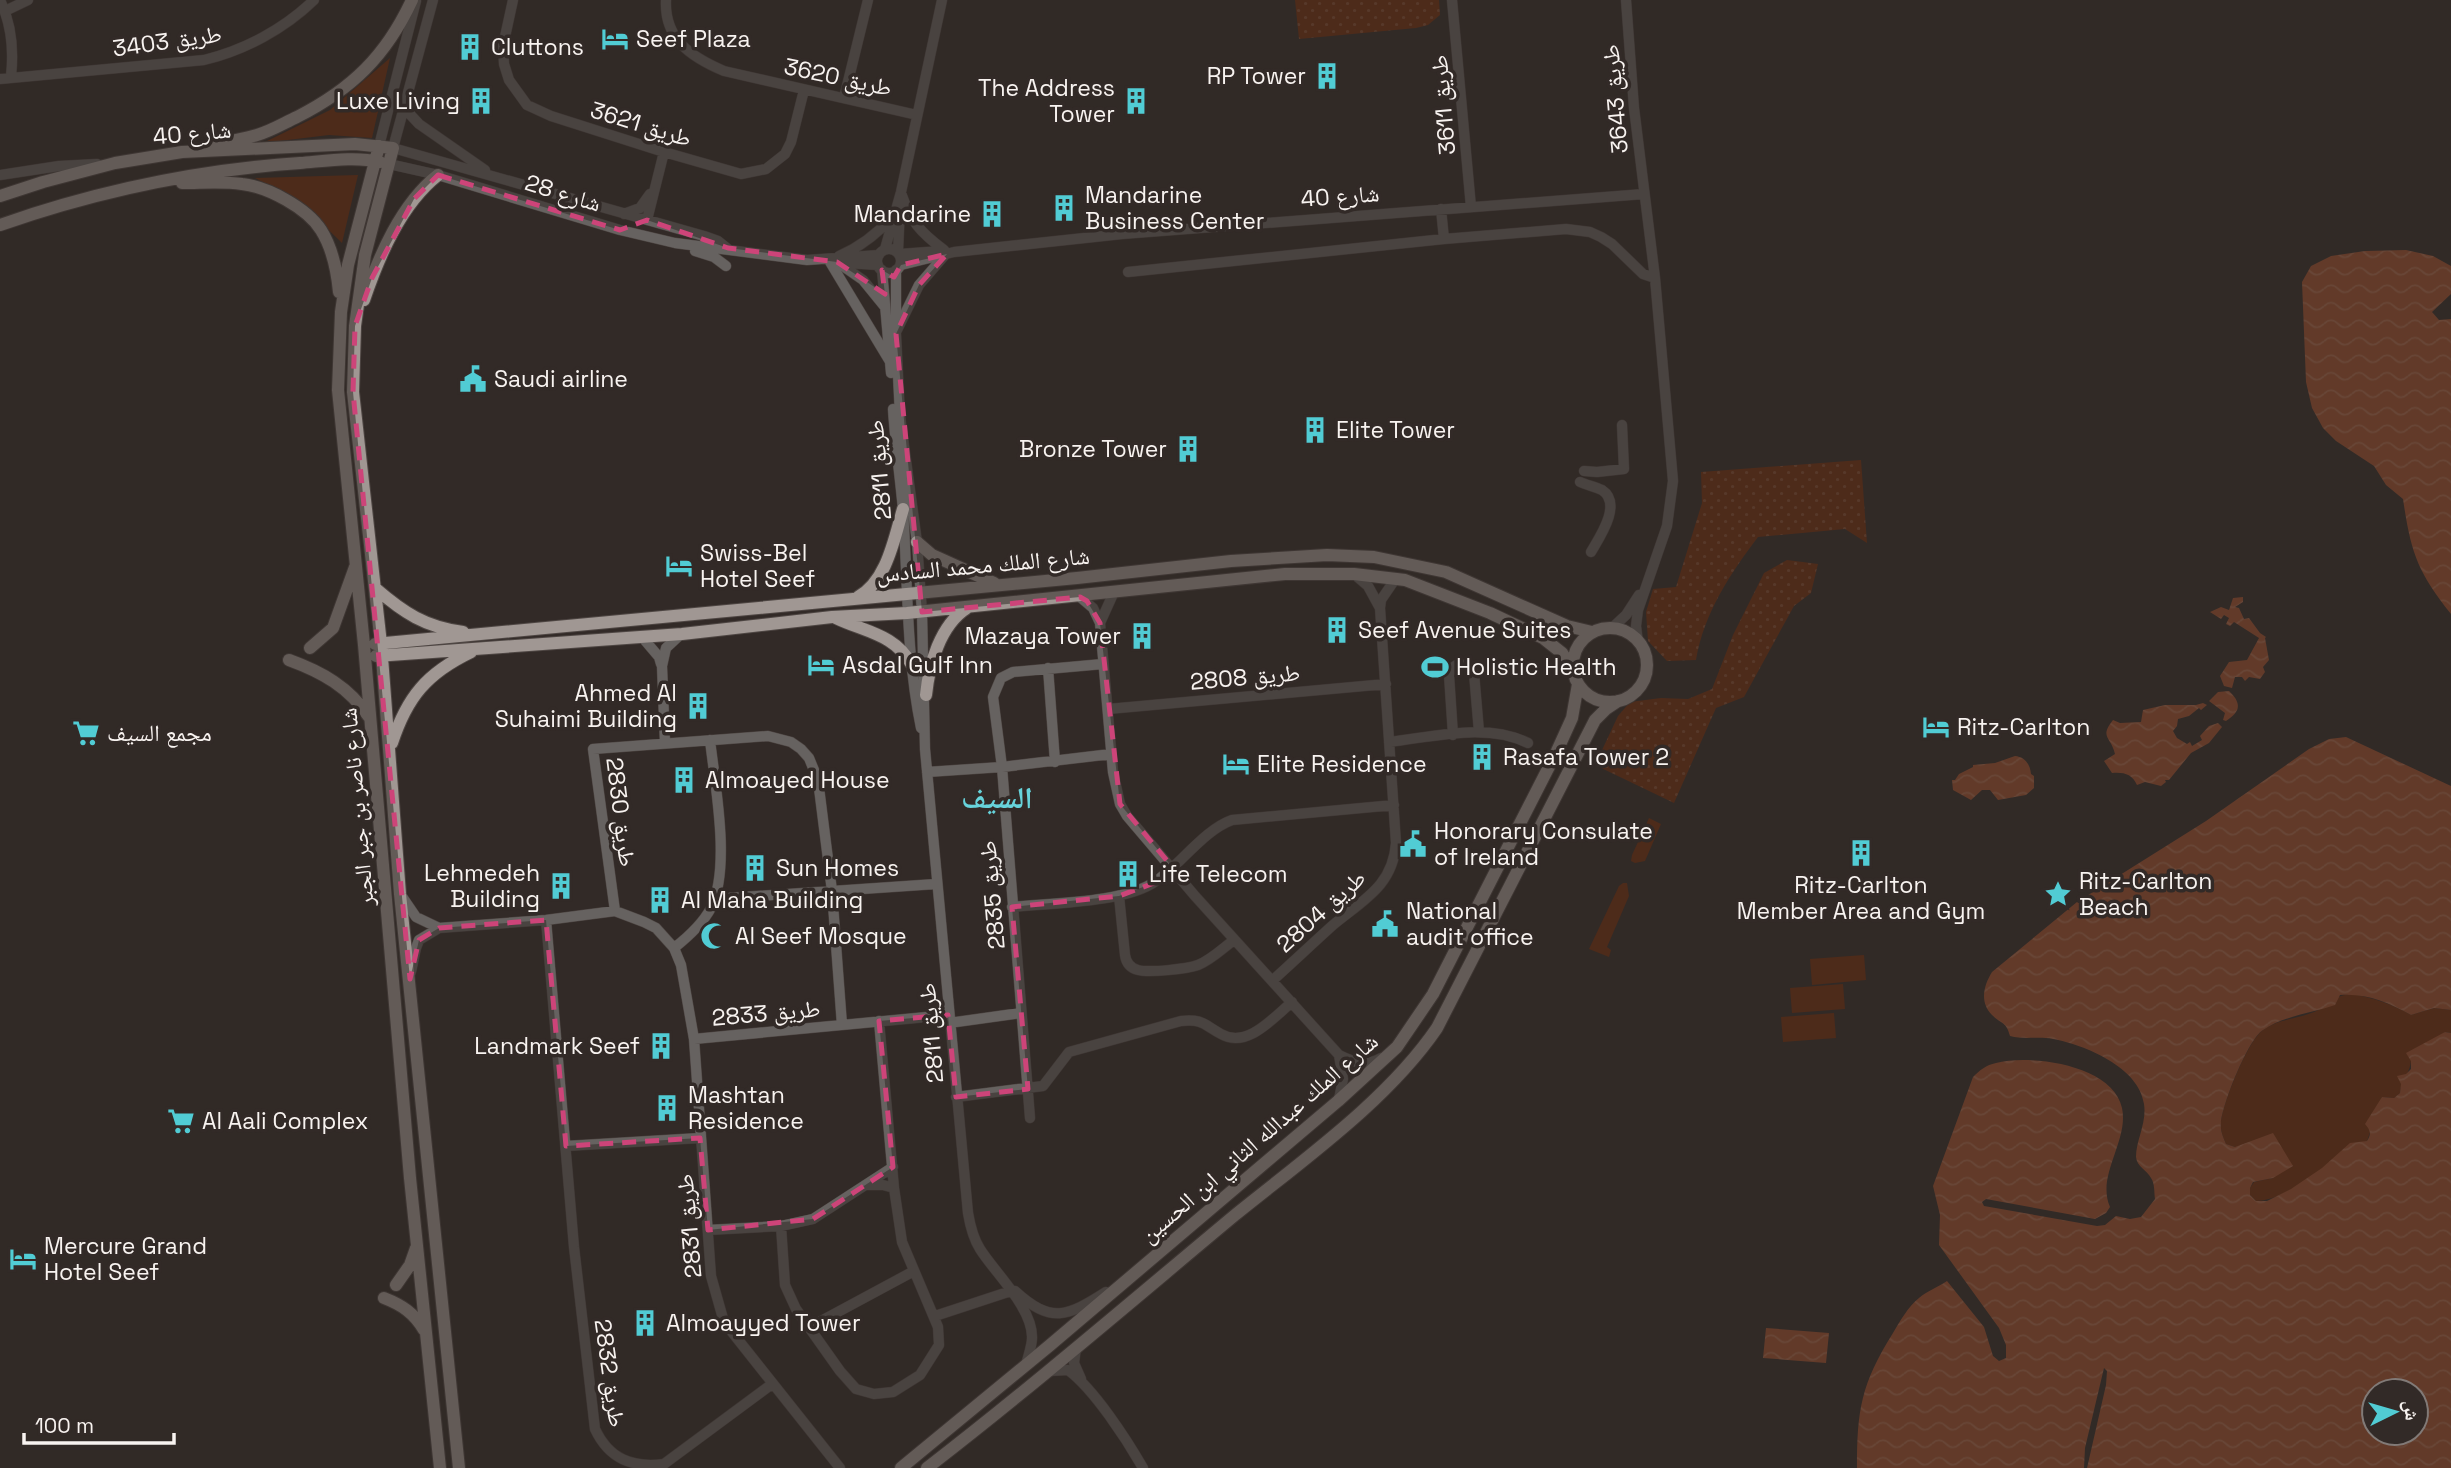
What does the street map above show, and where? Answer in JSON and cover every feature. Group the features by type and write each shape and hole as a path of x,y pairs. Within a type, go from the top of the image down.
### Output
{"main road":[{"path":"182,152 259,135 335,95 361,75 384,50 414,0"},
{"name":"شارع 40","path":"0,196 115,163 182,152 331,145 393,148"},
{"name":"شارع ناصر بن جبر الجبر","path":"379,146 348,265 341,312 338,354 340,415 365,651 393,994 440,1468"},
{"name":"شارع ناصر بن جبر الجبر","path":"393,148 365,255 355,326 353,392 382,650 400,894 459,1468"},
{"name":"شارع 40","path":"0,225 58,205 157,183 261,166 324,161 374,161 389,164"},
{"path":"355,326 372,278 397,226 425,185 438,175"},
{"path":"157,183 242,183 260,187 294,204 320,228 334,258 341,312"},
{"path":"855,598 868,591 877,580 887,558 902,509"},
{"path":"917,542 932,555 998,585"},
{"name":"شارع الملك محمد السادس","path":"382,650 484,635 1231,561 1327,555 1374,557 1446,572 1567,626 1592,632"},
{"path":"310,648 332,628 356,563"},
{"name":"شارع الملك محمد السادس","path":"365,651 477,649 682,634 832,617 922,612 1080,597 1285,574 1354,574 1396,578 1490,613 1543,638 1562,653 1573,671"},
{"path":"375,588 398,608 420,621 445,630 484,635"},
{"path":"926,695 928,675 938,646 952,621 967,608"},
{"path":"832,617 895,643 912,666"},
{"path":"1612,628 1623,631 1638,642 1645,654 1646,675 1634,694 1618,701 1600,701 1584,692 1578,684 1573,671 1573,660 1583,639 1592,632 1612,628"},
{"path":"389,750 401,716 420,687 446,664 477,649"},
{"path":"289,660 312,669 345,688 358,700 371,720"},
{"name":"شارع الملك عبدالله الثاني ابن الحسين","path":"901,1468 1338,1101 1396,1047 1433,994 1555,755 1572,718 1578,684"},
{"name":"شارع الملك عبدالله الثاني ابن الحسين","path":"927,1468 1049,1371 1341,1128 1419,1053 1437,1028 1456,993 1595,720 1618,701"},
{"path":"397,1285 410,1265 417,1241"},
{"path":"384,1298 412,1314 426,1333"}],"street":[{"path":"0,0 11,33 13,56 5,77"},
{"path":"5,11 28,0"},
{"name":"طريق 3403","path":"5,77 204,60 247,45 302,12 314,0"},
{"path":"379,146 414,0"},
{"path":"393,148 433,0"},
{"name":"طريق 3621","path":"513,0 505,36 504,64 509,80 527,105 551,116 664,152 741,174 766,169 785,154 791,142 804,90"},
{"name":"طريق 3620","path":"666,0 672,35 685,49 705,63 723,71 918,115"},
{"path":"844,98 868,0"},
{"path":"881,260 901,192 942,0"},
{"name":"طريق 3611","path":"1452,0 1471,207"},
{"name":"طريق 3643","path":"1626,0 1644,194"},
{"path":"405,109 432,134 494,176"},
{"name":"شارع 28","path":"393,148 711,239 729,248"},
{"path":"620,230 647,220 664,152"},
{"path":"0,175 59,166 115,163"},
{"name":"شارع 28","path":"389,164 438,175 620,230 675,243 807,260 881,260 889,273 899,260"},
{"path":"622,215 640,208 654,188"},
{"path":"895,334 919,285 948,252 927,238 914,223 901,192"},
{"name":"طريق 2811","path":"901,192 895,334 900,416 917,542 926,695 925,750"},
{"path":"1638,642 1638,610 1668,526 1673,481 1655,278 1644,194"},
{"name":"شارع 40","path":"899,260 948,252 1122,234 1644,194"},
{"path":"1441,209 1444,239"},
{"path":"832,261 880,231 894,215"},
{"path":"1128,272 1444,239 1578,230 1601,237 1643,274 1655,278"},
{"path":"675,243 714,257 726,266"},
{"path":"881,260 889,248 899,260"},
{"name":"طريق 2811","path":"881,260 902,509 905,594 912,666 925,750 948,1019 971,1231 979,1248 1029,1320 1032,1338 1026,1365"},
{"path":"832,261 863,280 886,309"},
{"path":"832,261 890,362"},
{"path":"1584,471 1623,469 1622,425"},
{"path":"1580,482 1601,490 1606,494 1609,505 1608,518 1591,552"},
{"path":"1612,628 1632,608 1653,571"},
{"path":"1354,574 1367,586 1380,608"},
{"path":"1380,608 1381,600 1396,578"},
{"path":"1100,623 1114,592"},
{"path":"1080,597 1093,608 1100,623 1111,754 1120,804 1127,816 1234,940 1339,1055 1352,1062 1374,1062 1396,1047"},
{"name":"طريق 2804","path":"1273,980 1375,892 1388,874 1396,851 1380,608"},
{"path":"665,743 662,666 666,648 682,634"},
{"path":"642,636 659,657 662,666"},
{"name":"طريق 2835","path":"1030,1118 1002,767 993,697 1002,678 1013,672 1103,664"},
{"path":"1453,735 1449,675 1452,668 1458,664 1470,666 1474,673 1479,732"},
{"path":"1048,668 1055,762"},
{"name":"طريق 2808","path":"1108,709 1386,684"},
{"path":"1389,742 1479,732 1504,734 1528,743"},
{"name":"طريق 2830","path":"615,911 593,748 768,736 791,742 809,758 818,780 832,891"},
{"path":"410,979 419,940 439,928 615,911 656,928 674,948 702,921 717,891 721,850 710,740"},
{"path":"927,772 1055,762 1111,754"},
{"path":"1012,907 1119,896 1154,884 1216,828 1232,820 1394,805"},
{"path":"714,899 936,884"},
{"name":"طريق 2833","path":"832,891 842,1025"},
{"path":"400,894 416,917 439,928"},
{"path":"1119,896 1126,961 1134,969 1146,971 1195,966 1234,940"},
{"name":"طريق 2832","path":"546,919 565,1146 592,1410 595,1429 601,1442 611,1453 630,1464 664,1464 772,1384"},
{"name":"طريق 2831","path":"674,948 681,965 694,1039 711,1276 724,1322 837,1466"},
{"path":"956,1097 1042,1086 1069,1052 1181,1021 1197,1019 1232,1038 1245,1037 1266,1025 1292,1002"},
{"name":"طريق 2833","path":"694,1039 879,1021 1021,1013"},
{"path":"781,1226 785,1285 796,1309 856,1389 874,1394 892,1392 920,1375 939,1345 939,1327 902,1242 894,1188 879,1021"},
{"path":"1338,1101 1343,1079 1339,1055"},
{"path":"565,1146 701,1138"},
{"path":"708,1230 781,1226 813,1219 892,1167"},
{"path":"865,1185 894,1188"},
{"path":"810,1326 914,1271"},
{"name":"طريق 2811","path":"1004,1281 1040,1310 1054,1315 1087,1304 1130,1276"},
{"path":"935,1316 1011,1291"},
{"path":"1076,1348 1074,1363 1084,1386"},
{"path":"1049,1371 1068,1370 1084,1386 1143,1468"}],"highlighted area":[{"path":"438,175 620,230 647,220 728,248 837,262 885,294 882,270 894,277 901,265 947,254 919,285 896,334 922,612 1080,597 1087,601 1100,623 1120,804 1173,868 1154,883 1119,896 1012,907 1028,1089 956,1097 948,1015 879,1021 893,1167 813,1219 708,1230 700,1138 566,1146 546,920 439,928 419,940 410,979 353,392 355,326 372,278 414,199"}],"shaded area":[{"path":"1295,0 1439,0 1440,15 1428,25 1416,28 1299,39"},
{"path":"390,58 372,138 329,135 263,143 330,110"},
{"path":"358,175 342,243 299,201 255,178"},
{"path":"1861,460 1867,543 1845,529 1758,537 1719,595 1705,626 1696,660 1667,661 1648,641 1646,612 1653,589 1676,587 1702,503 1701,472"},
{"path":"1787,560 1818,564 1811,593 1794,606 1744,697 1716,708 1674,803 1595,765 1618,716 1630,702 1661,698 1688,699 1712,689 1733,635 1764,573"},
{"path":"1649,818 1661,824 1645,861 1635,863 1631,861 1632,855"},
{"path":"1627,883 1629,896 1607,947 1611,950 1609,957 1589,949 1619,886"},
{"path":"1864,955 1866,980 1812,985 1810,959"},
{"path":"1843,984 1845,1009 1792,1013 1790,988"},
{"path":"2352,994 2383,1002 2411,1015 2434,1008 2451,1010 2451,1033 2445,1032 2411,1061 2400,1093 2394,1098 2382,1097 2367,1141 2357,1144 2295,1187 2282,1194 2256,1201 2250,1195 2254,1182 2273,1178 2235,1147 2226,1144 2221,1129 2222,1114 2243,1059 2257,1036 2269,1026 2314,1012 2336,998"},
{"path":"1834,1013 1836,1038 1783,1042 1781,1017"}],"water":[{"path":"2406,250 2433,256 2451,266 2451,294 2432,312 2439,320 2451,319 2451,614 2417,561 2403,499 2386,485 2374,466 2336,441 2323,428 2312,408 2306,382 2302,282 2311,266 2331,256 2365,251"},
{"path":"2243,597 2243,602 2235,607 2239,608 2244,619 2249,618 2266,637 2269,660 2263,667 2265,672 2260,679 2249,677 2245,681 2242,677 2235,677 2232,688 2224,686 2220,676 2229,662 2247,660 2259,638 2234,622 2230,626 2226,624 2229,618 2224,615 2221,619 2210,612 2221,607 2229,610 2233,598"},
{"path":"2229,691 2237,700 2238,708 2226,721 2223,720 2225,713 2209,701 2218,692"},
{"path":"2165,705 2207,705 2201,710 2199,708 2189,716 2178,719 2173,731 2177,738 2187,744 2190,742 2192,746 2202,740 2200,736 2209,726 2218,723 2222,727 2209,743 2191,753 2169,780 2165,780 2161,786 2145,782 2137,785 2133,778 2127,775 2112,773 2104,761 2115,754 2106,734 2113,720 2120,723 2141,722 2143,710"},
{"path":"2346,737 2451,786 2451,1010 2434,1008 2411,1015 2377,999 2340,995 2335,1005 2271,1025 2257,1036 2243,1059 2222,1114 2221,1131 2226,1144 2235,1147 2273,1133 2293,1166 2273,1178 2253,1182 2250,1195 2256,1201 2267,1201 2322,1168 2350,1143 2367,1141 2370,1132 2365,1124 2382,1097 2394,1098 2400,1093 2401,1084 2397,1076 2406,1074 2411,1069 2411,1061 2406,1053 2445,1032 2451,1033 2451,1468 2087,1468 2106,1385 2107,1371 2104,1368 2085,1448 2084,1468 1857,1468 1860,1413 1874,1367 1901,1319 1922,1296 1947,1281 1984,1327 1993,1356 1999,1361 2006,1358 2006,1345 1999,1328 1939,1245 1940,1215 1933,1186 1973,1077 1978,1072 1992,1064 2011,1061 2029,1060 2069,1066 2087,1072 2115,1093 2122,1108 2123,1120 2109,1170 2107,1195 2110,1207 2106,1213 2095,1219 1986,1199 1982,1202 1984,1206 2097,1226 2105,1225 2116,1216 2130,1219 2141,1217 2155,1199 2152,1180 2136,1157 2145,1111 2140,1091 2132,1079 2109,1060 2080,1046 2048,1038 2010,1036 2005,1025 1992,1015 1985,1005 1985,988 1992,972 2077,902 2206,821 2309,749 2329,739"},
{"path":"2015,756 2026,762 2034,776 2034,788 2026,795 1998,800 1990,790 1982,790 1971,800 1953,790 1952,780 1973,765 1995,763"},
{"path":"1766,1328 1829,1333 1826,1363 1763,1358"}],"place":[{"name":"Seef Plaza","path":"615,39"},
{"name":"Cluttons","path":"470,47"},
{"name":"RP Tower","path":"1327,76"},
{"name":"Luxe Living","path":"481,101"},
{"name":"The Address Tower","path":"1136,101"},
{"name":"Mandarine Business Center","path":"1064,208"},
{"name":"Mandarine","path":"992,214"},
{"name":"Saudi airline","path":"473,379"},
{"name":"Elite Tower","path":"1315,430"},
{"name":"Bronze Tower","path":"1188,449"},
{"name":"Swiss-Bel Hotel Seef","path":"679,566"},
{"name":"Seef Avenue Suites","path":"1337,630"},
{"name":"Mazaya Tower","path":"1142,636"},
{"name":"Asdal Gulf Inn","path":"821,665"},
{"name":"Holistic Health","path":"1435,667"},
{"name":"Ahmed Al Suhaimi Building","path":"698,706"},
{"name":"Ritz-Carlton","path":"1936,727"},
{"name":"مجمع السيف","path":"86,733"},
{"name":"Rasafa Tower 2","path":"1482,757"},
{"name":"Elite Residence","path":"1236,764"},
{"name":"Almoayed House","path":"684,780"},
{"name":"Honorary Consulate of Ireland","path":"1413,844"},
{"name":"Ritz-Carlton Member Area and Gym","path":"1861,853"},
{"name":"Sun Homes","path":"755,868"},
{"name":"Life Telecom","path":"1128,874"},
{"name":"Lehmedeh Building","path":"561,886"},
{"name":"Ritz-Carlton Beach","path":"2058,894"},
{"name":"Al Maha Building","path":"660,900"},
{"name":"National audit office","path":"1385,924"},
{"name":"Al Seef Mosque","path":"714,936"},
{"name":"Landmark Seef","path":"661,1046"},
{"name":"Mashtan Residence","path":"667,1108"},
{"name":"Al Aali Complex","path":"181,1121"},
{"name":"Mercure Grand Hotel Seef","path":"23,1259"},
{"name":"Almoayyed Tower","path":"645,1323"}],"district":[{"name":"السيف","path":"997,798"}]}
